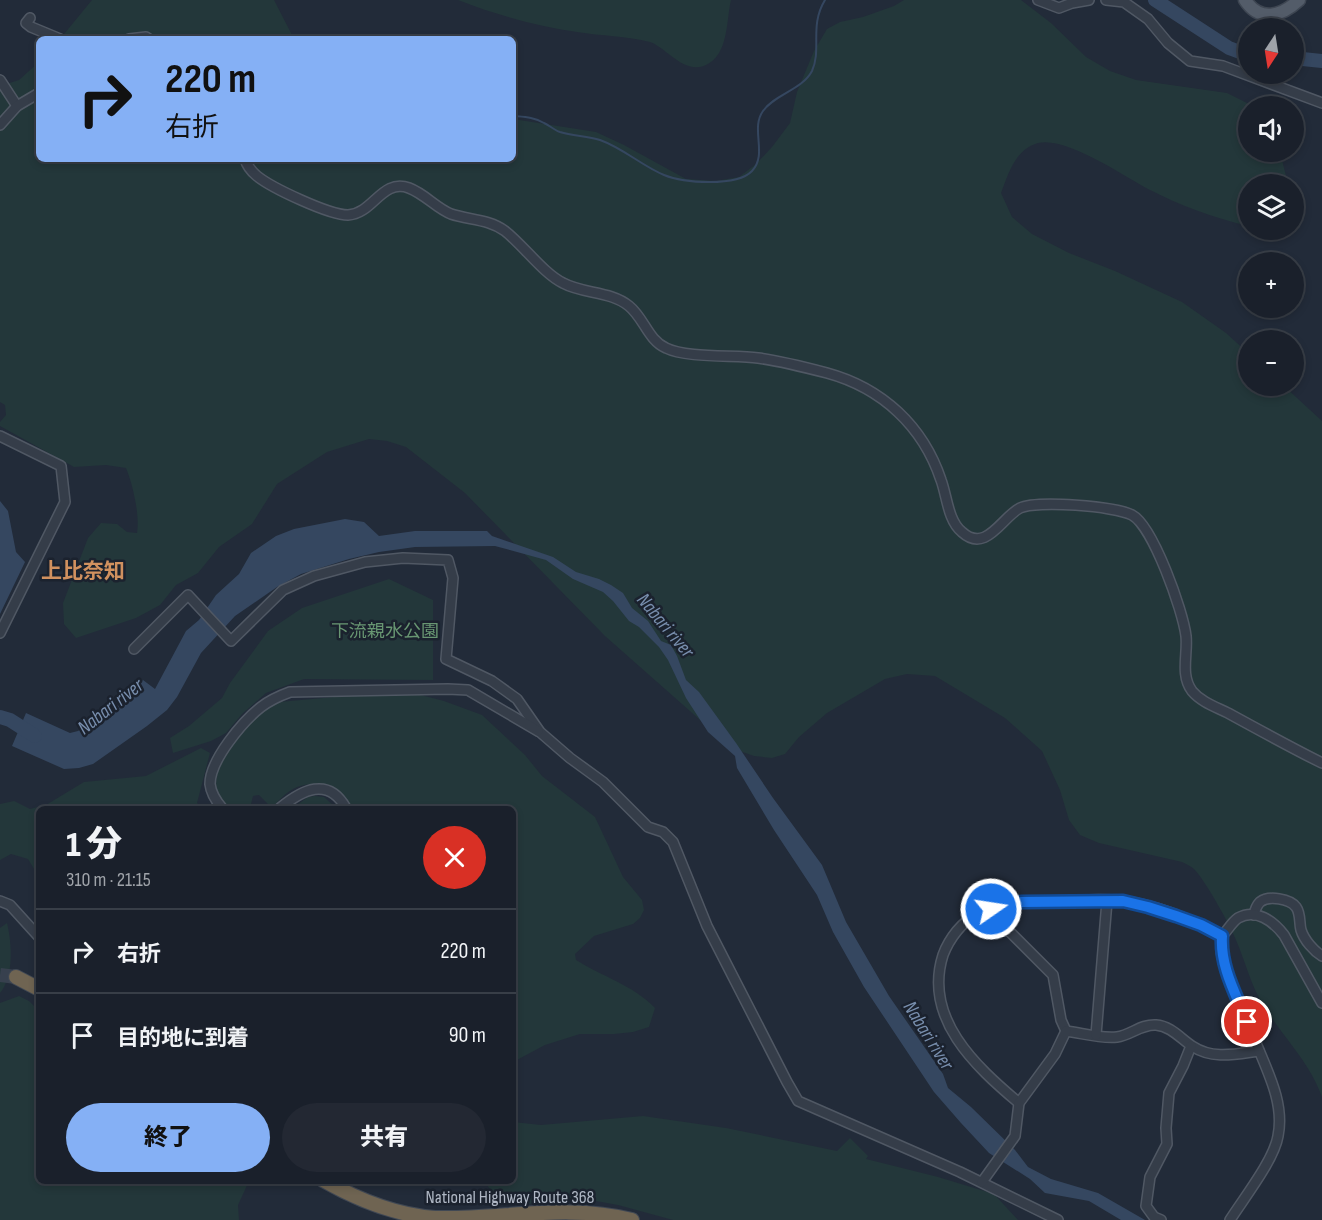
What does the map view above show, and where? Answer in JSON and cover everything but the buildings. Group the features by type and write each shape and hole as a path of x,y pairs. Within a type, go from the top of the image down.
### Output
{"highway":[{"path":"16,977 36,987"},
{"name":"National Highway Route 368","path":"330,1184 352,1197 406,1214 436,1218 577,1211 632,1220"}],"main road":[{"path":"1245,0 1252,9 1264,14 1279,15 1299,0"}],"street":[{"path":"1038,0 1059,8 1089,0"},
{"path":"1106,0 1124,2 1148,19 1168,43 1190,61 1222,66 1322,103"},
{"path":"30,18 26,22 31,27 53,36"},
{"path":"0,80 17,106"},
{"path":"0,125 17,106 36,95"},
{"path":"246,162 256,176 336,213 347,215 360,212 388,188 398,186 410,188 442,210 454,215 491,223 504,230 558,281 575,289 612,297 629,305 652,338 665,348 681,352 756,358 830,374 853,382 895,408 920,437 940,477 953,520 961,532 969,537 990,535 1016,510 1035,504 1110,508 1134,516 1143,524 1152,538 1183,620 1186,634 1186,679 1192,690 1213,706 1322,763"},
{"path":"0,436 61,466 65,502 0,633"},
{"path":"134,649 188,595 231,641 283,590 314,576 365,562 403,558 448,560 453,578 446,659 492,681 517,699 540,732"},
{"path":"221,806 211,791 214,766 226,746 260,708 275,698 290,692 468,690 540,732 603,782 648,827 663,832 673,842 707,926 798,1101 982,1182 1058,1220"},
{"path":"283,806 298,794 318,789 330,791 341,799 345,806"},
{"path":"1254,915 1259,903 1265,900 1286,900 1298,911 1301,930 1309,943 1322,956"},
{"path":"0,901 10,905 36,934"},
{"path":"1096,1035 1107,901"},
{"path":"1019,1103 985,1074 969,1056 949,1024 939,991 939,967 946,946 959,928 975,915 1021,902 1123,901 1201,925 1222,936"},
{"path":"991,909 1004,926 1053,975 1061,1020 1066,1031"},
{"path":"1230,1220 1271,1154 1278,1137 1280,1116 1276,1095 1224,965 1221,951 1222,936 1239,918 1254,915 1267,918 1276,925 1322,1003"},
{"path":"1066,1031 1119,1037 1142,1026 1158,1025 1176,1033 1191,1046 1207,1054 1223,1056 1259,1051"},
{"path":"982,1182 1015,1136 1019,1103 1055,1054 1066,1031"},
{"path":"1161,1220 1154,1217 1146,1206 1150,1177 1167,1144 1169,1093 1191,1046"}],"green space":[{"path":"92,0 274,0 293,36 62,36"},
{"path":"458,0 731,0 723,45 713,60 698,67 683,64 650,42 547,27"},
{"path":"904,0 1021,0 1051,23 1086,57 1110,71 1136,80 1227,93 1238,98 1238,162 1282,162 1286,174 1238,174 1238,223 1184,206 1148,189 1094,158 1064,145 1050,142 1030,146 1018,156 1001,193 1012,217 1032,234 1069,253 1182,302 1226,333 1238,344 1238,396 1295,396 1322,421 1322,1097 1304,1062 1260,1000 1233,933 1199,875 1193,868 1182,862 1099,843 1080,835 1069,820 1060,790 1042,751 1005,718 935,676 907,674 885,679 827,713 799,737 785,754 772,758 754,756 737,750 605,636 465,493 406,447 387,441 369,439 327,452 277,484 252,524 219,547 198,573 176,585 160,605 136,618 76,638 64,624 63,603 88,538 101,523 117,524 127,532 137,533 137,509 126,468 106,465 74,467 0,426 0,422 6,415 5,405 0,402 0,86 19,80 36,65 36,162 516,162 516,119 596,132 686,179 716,181 739,177 756,164 772,147 790,123 797,92 814,51 827,29 840,22 863,17"},
{"name":"下流親水公園","path":"389,579 433,600 433,680 304,679 266,693 242,714 226,733 211,741 173,753 170,738 189,726 222,698 230,683 268,631 302,608"},
{"path":"389,692 417,694 482,715 525,755 542,776 595,817 623,877 642,900 644,910 633,924 594,936 575,954 576,960 637,993 655,1008 649,1027 614,1034 580,1034 545,1045 516,1060 516,806 350,806 336,790 313,784 293,789 274,806 270,806 259,795 253,796 250,806 227,806 221,799 216,779 224,756 230,745 253,719 279,702"},
{"path":"201,748 210,753 197,803 200,806 42,806 84,782 146,776"},
{"path":"308,797 324,797 334,806 296,806"},
{"path":"14,801 30,809 36,808 36,872 28,859 11,854 0,860 0,804"},
{"path":"7,923 11,950 10,969 5,986 0,993 0,928"},
{"path":"19,996 36,1008 36,1184 248,1184 238,1205 239,1220 0,1220 0,1003"},
{"path":"643,1116 726,1128 837,1151 850,1138 868,1156 866,1159 994,1194 1018,1220 673,1220 618,1205 585,1199 514,1205 495,1196 486,1184 516,1184 516,1122 541,1125"}],"water":[{"path":"0,501 8,511 16,552 25,562 0,614"},
{"path":"345,519 364,522 379,536 415,531 487,531 492,536 553,557 576,572 599,579 623,593 632,608 648,621 661,641 671,645 686,680 699,692 822,865 846,922 889,996 943,1074 948,1088 1015,1150 1028,1167 1051,1179 1098,1193 1145,1220 1121,1220 1089,1201 1045,1193 1030,1179 989,1153 961,1123 934,1092 864,987 833,932 817,895 737,768 735,756 708,732 686,698 668,660 659,647 639,627 629,621 603,592 573,579 546,560 495,546 415,547 349,559 301,574 277,587 235,616 201,653 177,697 167,710 93,764 64,769 12,746 26,713 70,733 78,731 121,703 143,680 155,689 186,631 199,620 216,595 239,574 251,553 276,536 294,529"}],"waterway":[{"path":"516,116 536,120 560,132 600,140 673,178 710,182 735,180 752,171 757,164 759,157 758,126 763,111 774,100 802,83 812,71 816,54 816,28 825,0"},
{"path":"1155,0 1229,48 1238,51"},
{"path":"1304,59 1322,61"},
{"name":"Nabari river","path":"0,717 10,720 35,736"}],"tunnel":[{"path":"0,975 16,977"}],"district":[{"name":"上比奈知","path":"83,571"}],"route":[{"path":"991,909 1021,902 1123,901 1201,925 1222,936 1221,951 1224,965 1247,1022"}]}
